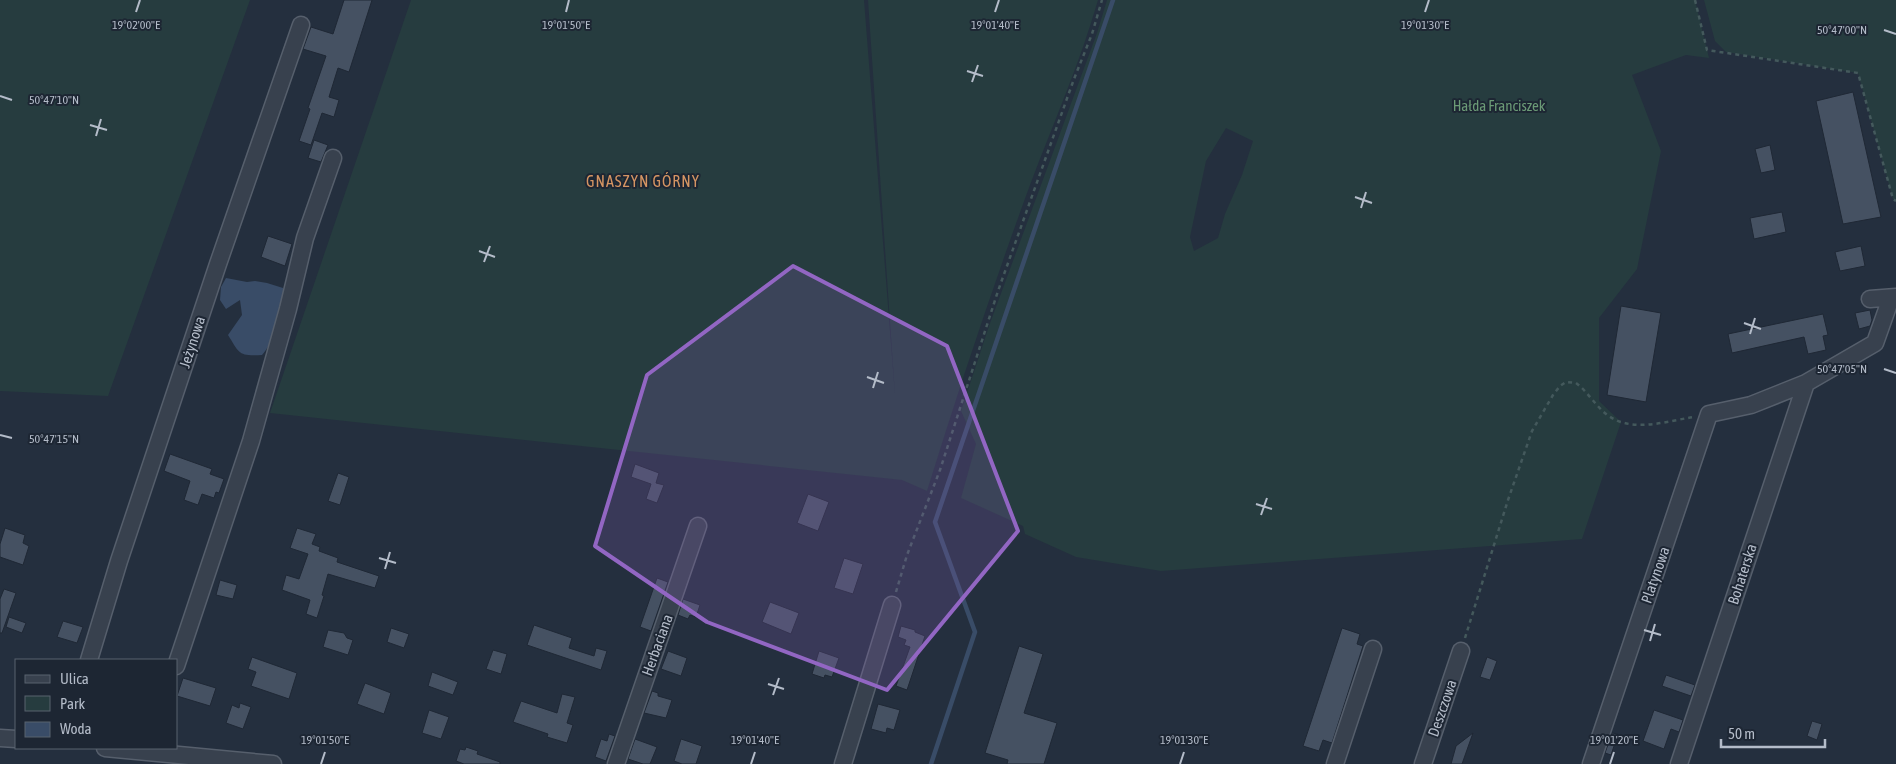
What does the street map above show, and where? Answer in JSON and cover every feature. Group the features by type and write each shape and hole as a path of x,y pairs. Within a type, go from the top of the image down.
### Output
{"street":[{"name":"Jeżynowa","path":"89,659 119,560 218,264 301,25"},
{"path":"178,660 251,440 288,309 305,238 333,158"},
{"path":"1710,414 1751,405 1806,383 1875,343 1894,298 1870,299"},
{"name":"Bohaterska","path":"1679,764 1806,383"},
{"name":"Platynowa","path":"1591,764 1710,414"},
{"name":"Herbaciana","path":"616,764 698,526"},
{"path":"844,764 892,605"},
{"path":"1335,764 1373,649"},
{"name":"Deszczowa","path":"1423,764 1461,651"},
{"path":"0,738 15,739"},
{"path":"127,749 273,764"}],"path":[{"path":"892,605 907,555 940,470 998,291 1092,34 1102,0"},
{"path":"1695,0 1706,50 1858,73 1893,199 1896,200"},
{"path":"1461,651 1508,500 1532,431 1560,386 1566,382 1576,383 1607,415 1632,425 1646,425 1710,414"}],"highlighted area":[{"path":"793,266 947,346 1018,531 887,690 707,622 595,546 647,375"}],"green space":[{"path":"0,0 250,0 108,396 0,391"},
{"path":"411,0 864,0 895,395 868,0 1098,0 1075,70 1030,185 1003,261 927,491 902,480 270,413"},
{"name":"Hałda Franciszek","path":"1107,0 1695,0 1709,58 1686,55 1632,75 1661,151 1637,269 1599,318 1599,401 1621,422 1582,539 1161,571 1076,557 1025,534 1023,526 961,498 976,444 961,411 989,326 1097,33","holes":["1226,128 1253,141 1242,175 1225,214 1218,238 1194,251 1190,237 1206,161"]},
{"path":"1704,0 1896,0 1896,201 1893,199 1858,73 1726,52 1715,41"}],"water":[{"path":"226,278 267,283 283,288 282,305 275,333 262,355 244,354 238,350 228,335 242,315 240,300 226,309 220,300 221,287"}],"building":[{"path":"344,0 372,0 349,72 338,68 329,97 339,100 334,117 322,113 311,145 299,141 326,56 303,49 311,27 333,34"},
{"path":"1853,92 1881,217 1843,224 1816,101"},
{"path":"314,140 328,145 321,162 308,158"},
{"path":"1770,145 1775,170 1761,173 1755,149"},
{"path":"1782,212 1786,232 1754,239 1750,218"},
{"path":"268,236 292,244 285,266 261,257"},
{"path":"1861,246 1865,266 1840,271 1835,252"},
{"path":"1621,306 1661,313 1646,402 1607,395"},
{"path":"1870,310 1872,320 1870,326 1859,329 1855,313"},
{"path":"1823,314 1828,335 1823,336 1826,350 1808,354 1804,337 1732,353 1728,334"},
{"path":"170,454 212,469 210,474 224,479 219,493 216,492 214,498 202,494 198,505 184,500 190,481 164,471"},
{"path":"635,464 659,473 656,483 664,485 657,503 646,499 651,484 631,477"},
{"path":"338,473 349,477 340,505 328,501"},
{"path":"808,494 829,502 818,531 797,523"},
{"path":"5,528 25,535 23,543 29,546 23,565 0,557 0,544"},
{"path":"297,528 316,534 312,544 320,547 319,551 338,558 337,562 379,576 375,588 328,574 317,618 306,614 310,600 282,590 286,575 299,579 308,554 290,548"},
{"path":"844,558 863,564 853,594 834,588"},
{"path":"657,578 668,582 651,631 640,627"},
{"path":"220,580 237,585 233,599 216,595"},
{"path":"4,589 16,593 2,633 0,633 0,599"},
{"path":"683,599 700,605 696,617 690,615 688,619 678,615"},
{"path":"770,602 799,613 791,634 762,622"},
{"path":"9,617 26,623 22,633 6,627"},
{"path":"63,621 83,627 77,643 57,637"},
{"path":"534,625 572,638 569,648 594,656 596,648 607,651 601,670 527,645"},
{"path":"901,626 915,630 915,632 925,636 907,690 896,686 910,647 904,645 906,640 898,637"},
{"path":"391,628 409,634 404,648 387,642"},
{"path":"1342,628 1360,634 1357,644 1363,646 1332,743 1323,740 1319,751 1303,746"},
{"path":"328,630 344,633 347,638 353,640 348,655 323,647"},
{"path":"1019,646 1043,654 1024,713 1057,723 1044,764 1007,764 1008,760 985,753"},
{"path":"493,650 507,654 501,674 486,669"},
{"path":"668,651 687,658 681,676 661,669"},
{"path":"819,651 839,658 832,677 825,675 824,678 812,674"},
{"path":"252,657 297,673 289,699 251,686 256,672 248,669"},
{"path":"1487,657 1497,661 1490,680 1480,677"},
{"path":"432,672 458,682 453,695 428,686"},
{"path":"1666,675 1695,685 1691,696 1662,686"},
{"path":"183,678 216,688 210,706 178,696"},
{"path":"365,683 391,693 384,714 357,704"},
{"path":"652,691 658,693 658,696 672,700 666,718 644,713"},
{"path":"562,694 575,697 567,723 573,725 567,743 547,737 548,734 513,722 521,701 557,713"},
{"path":"240,703 251,707 243,729 226,723 232,705 239,708"},
{"path":"878,704 900,710 894,730 887,728 886,733 871,729"},
{"path":"429,710 449,717 441,739 422,733"},
{"path":"1654,710 1683,720 1679,732 1671,729 1664,749 1643,741"},
{"path":"1812,721 1822,724 1817,740 1807,736"},
{"path":"1473,733 1462,764 1451,764 1456,746"},
{"path":"1612,733 1618,734 1611,755 1605,753"},
{"path":"609,734 615,736 606,761 595,757 601,739 607,741"},
{"path":"635,739 657,747 650,764 643,764 628,759"},
{"path":"681,739 702,746 696,764 682,764 674,761"},
{"path":"466,747 478,751 477,754 500,762 500,764 464,764 456,761 460,749 465,750"}],"waterway":[{"path":"931,764 975,632 935,522 1113,0"}],"district":[{"name":"GNASZYN GÓRNY","path":"643,181"}]}
